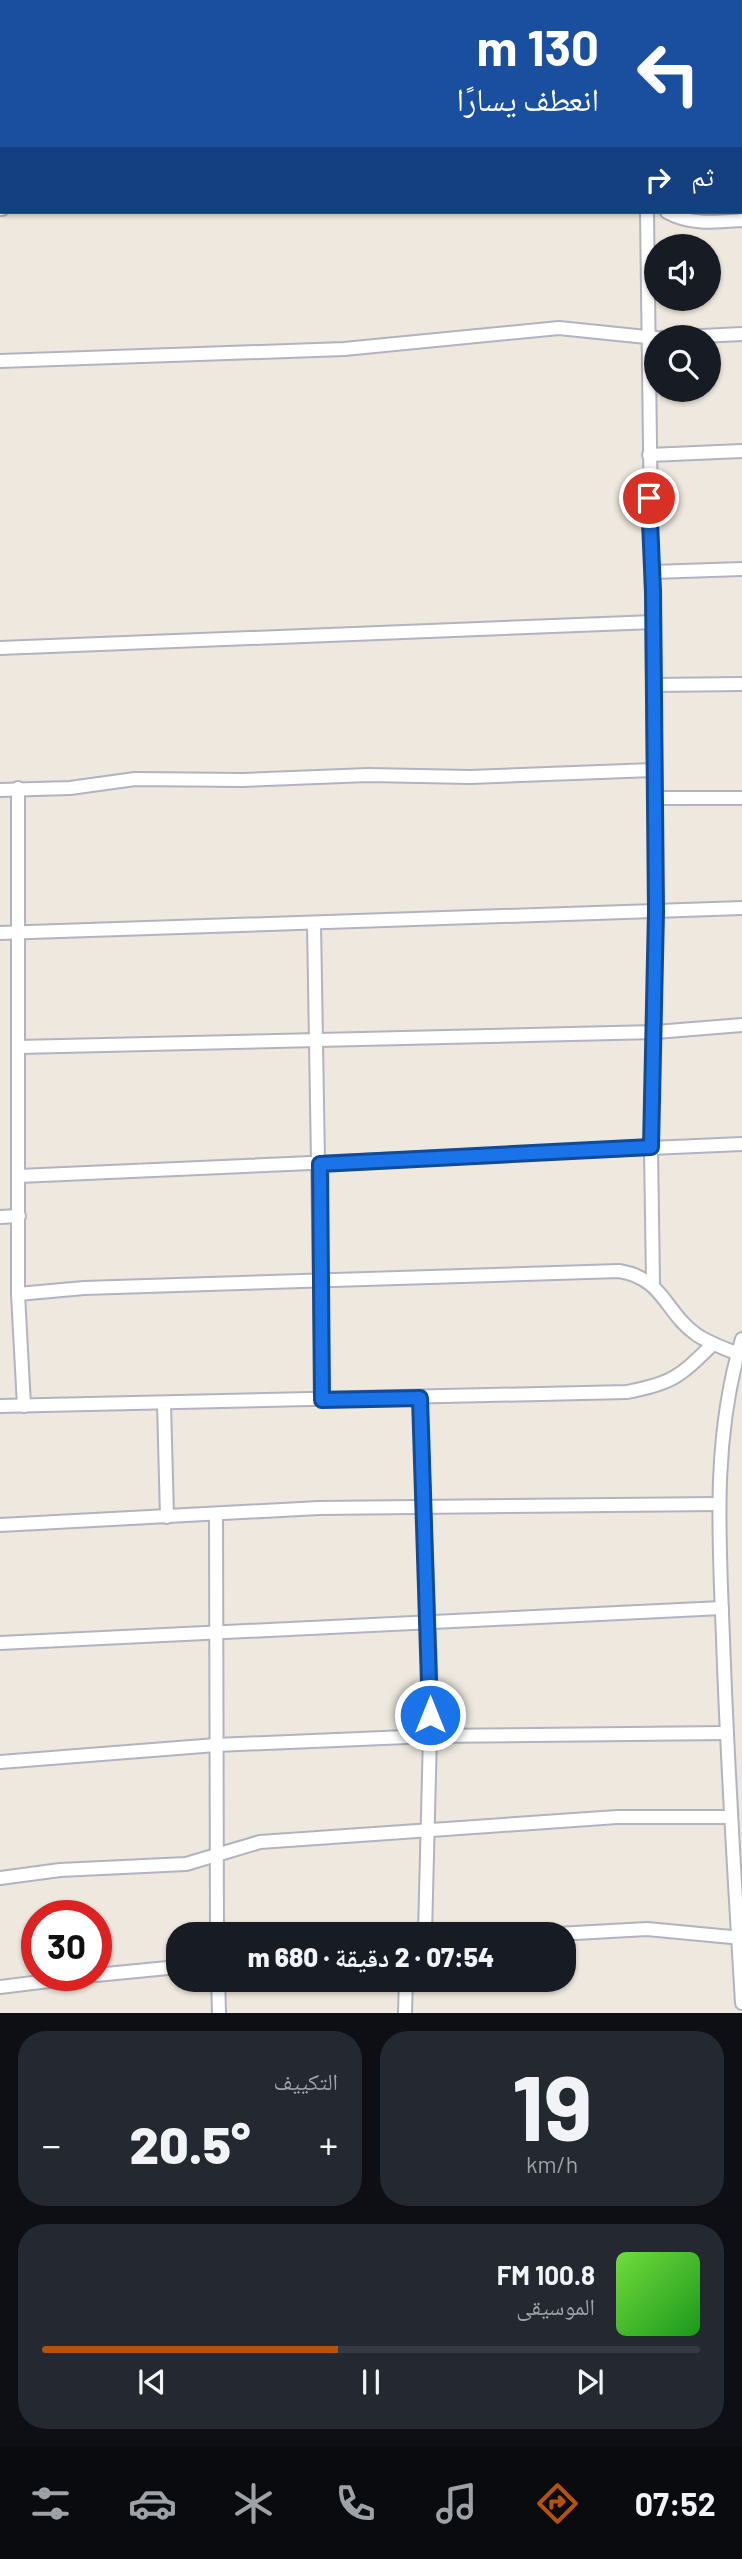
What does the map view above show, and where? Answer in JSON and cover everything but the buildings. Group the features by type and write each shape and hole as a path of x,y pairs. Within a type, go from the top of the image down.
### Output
{"street":[{"path":"647,214 654,325"},
{"path":"670,214 680,220 711,223 742,220"},
{"path":"0,361 344,349 559,328 644,337"},
{"path":"721,335 742,334"},
{"path":"652,402 649,455 654,622 656,911 656,1032 651,1147 653,1284"},
{"path":"649,455 742,451"},
{"path":"652,572 742,569"},
{"path":"0,648 654,622"},
{"path":"653,685 742,684"},
{"path":"0,790 70,788 135,779 243,780 368,775 470,777 653,770"},
{"path":"18,788 18,1294 24,1406"},
{"path":"655,799 742,798"},
{"path":"0,933 742,908"},
{"path":"314,923 322,1400"},
{"path":"18,1047 656,1032 742,1025"},
{"path":"19,1176 742,1144"},
{"path":"0,1217 19,1216"},
{"path":"18,1294 84,1288 619,1271 638,1274 653,1284 696,1335 738,1354"},
{"path":"742,1339 725,1415 718,1504 730,1817 740,1938 742,2003"},
{"path":"0,1406 627,1392 664,1385 680,1376 713,1343"},
{"path":"420,1398 426,1508 430,1736 425,1922"},
{"path":"164,1403 167,1517"},
{"path":"0,1525 319,1508 718,1504"},
{"path":"216,1514 217,1922"},
{"path":"0,1643 217,1630 428,1623 722,1608"},
{"path":"0,1762 216,1745 430,1736 726,1733"},
{"path":"0,1878 60,1870 186,1864 260,1842 617,1817 730,1817"},
{"path":"576,1933 647,1929 740,1938"},
{"path":"112,1973 166,1968"},
{"path":"0,1987 21,1984"},
{"path":"218,1992 219,2013"},
{"path":"404,2013 405,1992"}],"route":[{"path":"430,1715 426,1508 420,1398 322,1400 320,1164 651,1147 656,1032 656,911 653,591 649,498"}]}
